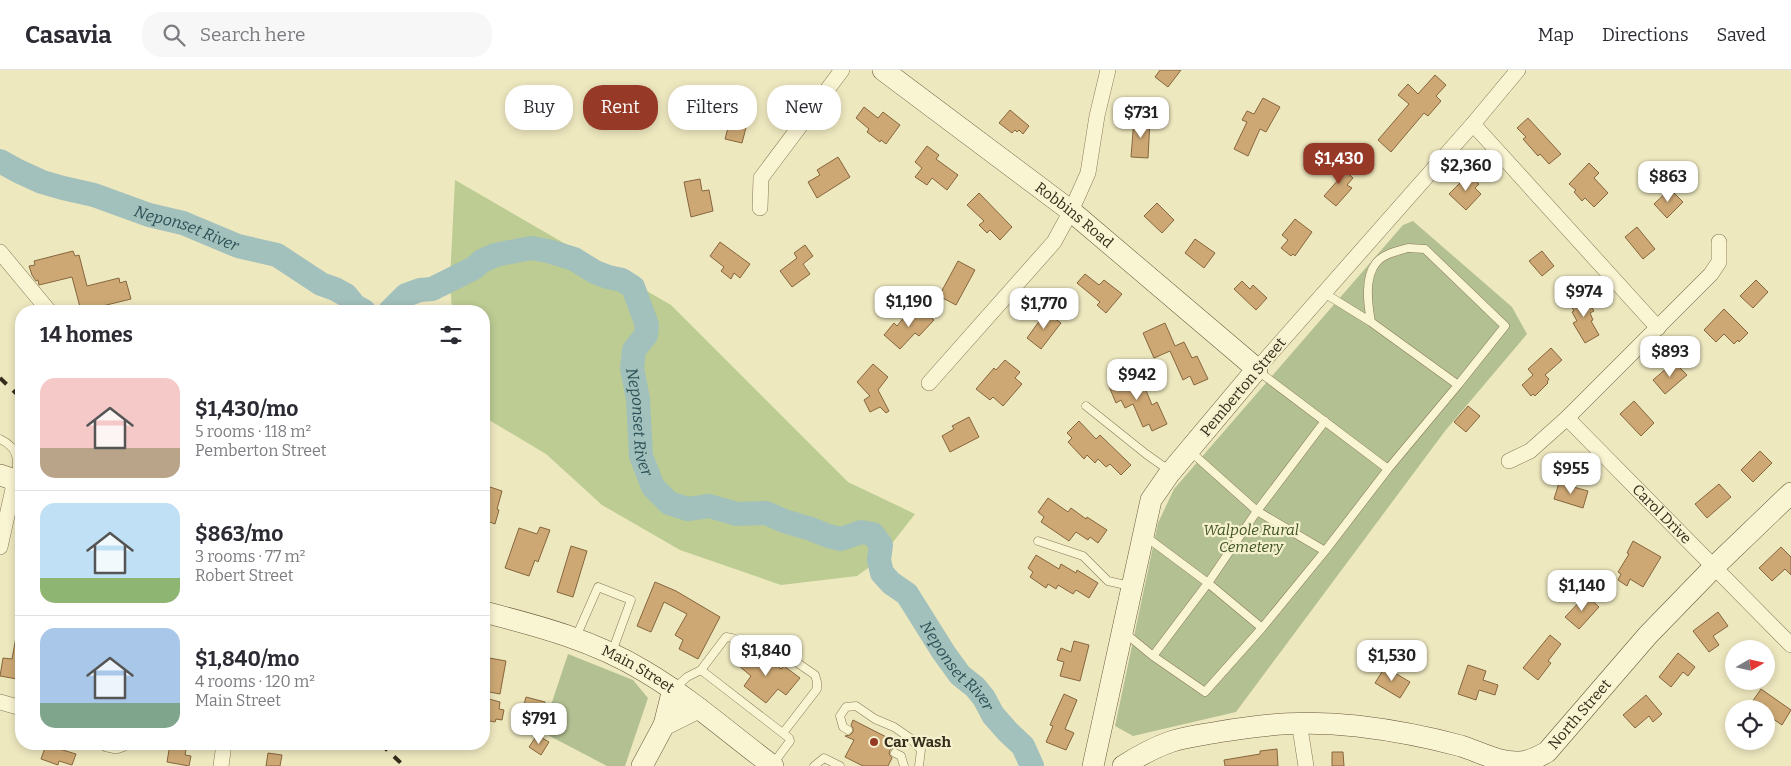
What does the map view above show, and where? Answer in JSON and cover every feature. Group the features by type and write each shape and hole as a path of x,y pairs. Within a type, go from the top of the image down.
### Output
{"street":[{"path":"760,208 762,178 842,70"},
{"name":"Robbins Road","path":"883,70 1071,211 1257,370"},
{"path":"929,383 1054,242 1071,211 1088,173 1097,116 1108,70"},
{"name":"Pemberton Street","path":"1093,766 1151,500 1189,451 1257,370 1518,70"},
{"path":"1473,124 1658,328"},
{"path":"1509,461 1530,451 1567,418 1711,274 1718,262 1720,242"},
{"path":"0,252 44,305"},
{"path":"0,271 17,274"},
{"name":"Carol Drive","path":"1567,418 1791,645"},
{"path":"0,548 12,479"},
{"name":"North Street","path":"1122,766 1155,748 1188,737 1255,725 1299,722 1357,726 1460,746 1508,762 1534,763 1547,752 1648,635 1714,567 1791,493"},
{"name":"Main Street","path":"490,614 576,639 612,654 642,670 673,689 772,766"},
{"path":"642,766 664,725 673,689"},
{"path":"0,702 15,706"},
{"path":"664,725 698,708"},
{"path":"1299,722 1306,766"},
{"path":"221,766 223,750"}],"lane":[{"path":"1364,248 1376,264"},
{"path":"1122,630 1152,656 1205,692 1262,628 1325,551 1388,469 1505,326 1426,249 1408,248 1391,253 1376,264 1368,282 1367,301 1370,322"},
{"path":"1324,293 1370,322 1458,385"},
{"path":"1257,370 1388,469"},
{"path":"1086,406 1146,454 1172,472"},
{"path":"1152,656 1208,583 1257,511 1325,421"},
{"path":"0,439 9,443 15,450"},
{"path":"1189,451 1257,511 1325,551"},
{"path":"1143,535 1208,583 1262,628"},
{"path":"1038,541 1083,556 1108,581 1132,587"},
{"path":"576,639 598,587 632,600 612,654"},
{"path":"673,689 687,677 701,670 724,639 729,637 756,649 773,646 814,675 817,682 817,690 783,733"},
{"path":"701,670 789,738 790,741 772,766"},
{"path":"848,730 842,727 840,716 846,708 856,706 910,738 921,750 919,766"},
{"path":"895,753 901,756 904,766"},
{"path":"814,766 824,758 840,766"}],"green space":[{"path":"455,180 671,305 848,482 915,514 879,560 857,576 781,585 680,550 602,505 546,454 490,421 490,305 452,305 450,280"},
{"name":"Walpole Rural Cemetery","path":"1413,221 1512,307 1527,334 1445,431 1236,712 1133,736 1115,726 1158,523 1174,489 1403,225"},
{"path":"568,654 633,680 648,698 625,766 607,766 542,732"}],"building":[{"path":"1160,70 1181,70 1168,87 1155,77"},
{"path":"1435,75 1446,85 1436,96 1441,101 1428,116 1424,113 1391,152 1378,140 1409,104 1398,95 1408,84 1418,94"},
{"path":"1263,98 1280,107 1266,132 1260,129 1248,156 1234,149 1247,122 1242,120 1247,111 1254,114"},
{"path":"864,107 878,118 883,112 900,125 886,144 881,140 880,142 867,132 869,129 856,118"},
{"path":"1010,110 1029,126 1023,134 1019,130 1017,132 1015,130 1012,133 999,123"},
{"path":"1528,118 1561,154 1549,164 1540,154 1538,156 1523,139 1526,137 1517,128"},
{"path":"1134,119 1150,120 1148,158 1131,157"},
{"path":"727,130 745,130 742,143 725,139"},
{"path":"927,146 939,155 936,159 958,175 947,190 932,178 927,185 915,177 922,168 915,162"},
{"path":"838,157 850,177 817,198 808,182 820,175 817,170"},
{"path":"1337,163 1353,178 1347,185 1352,188 1336,206 1324,196 1339,179 1330,171"},
{"path":"1589,163 1599,173 1594,178 1608,193 1594,207 1585,198 1582,201 1574,192 1576,190 1569,184"},
{"path":"1469,174 1479,184 1475,188 1481,194 1466,210 1449,194"},
{"path":"700,179 702,191 709,190 713,211 691,217 684,182"},
{"path":"1670,189 1683,202 1667,218 1654,204"},
{"path":"979,193 1012,227 1000,240 990,230 987,233 979,225 984,221 967,205"},
{"path":"1157,203 1174,220 1162,233 1144,216"},
{"path":"1295,219 1312,232 1295,256 1293,254 1291,256 1281,248 1288,240 1282,235"},
{"path":"1637,227 1655,249 1643,259 1625,237"},
{"path":"1195,239 1215,253 1204,268 1185,253"},
{"path":"720,242 750,264 740,278 734,273 731,279 721,271 724,267 710,256"},
{"path":"805,245 813,256 803,264 810,274 792,287 780,271 797,258 794,253"},
{"path":"73,251 75,256 79,255 87,286 119,278 120,283 126,281 131,299 106,305 79,305 72,277 39,285 38,280 36,281 32,275 29,266 35,265 34,261"},
{"path":"1542,251 1554,266 1542,276 1529,261"},
{"path":"958,261 975,270 956,305 939,296"},
{"path":"1085,274 1099,285 1104,280 1122,294 1106,313 1097,305 1100,302 1077,283"},
{"path":"1756,280 1768,292 1753,308 1740,296"},
{"path":"1242,281 1250,289 1253,285 1267,298 1256,310 1234,289"},
{"path":"1583,294 1594,311 1590,313 1593,320 1591,321 1599,335 1585,343 1573,323 1577,321 1569,302"},
{"path":"921,308 934,320 919,336 915,333 900,349 884,335 894,323 897,326 907,314 912,319"},
{"path":"1724,309 1748,333 1739,342 1738,340 1734,344 1724,334 1716,342 1704,330"},
{"path":"1046,312 1061,323 1041,349 1027,338"},
{"path":"1165,323 1175,346 1184,342 1192,358 1197,356 1208,379 1194,385 1190,376 1183,380 1170,351 1154,358 1143,333"},
{"path":"1551,348 1562,360 1545,375 1549,379 1548,383 1535,396 1533,394 1531,396 1522,385 1533,375 1528,369"},
{"path":"1005,360 1020,372 1015,378 1022,384 1003,406 993,397 990,400 976,389 994,368 996,370"},
{"path":"1674,362 1687,375 1665,394 1653,380"},
{"path":"873,364 888,377 878,390 889,411 886,413 880,407 870,412 864,400 870,396 857,382"},
{"path":"1125,370 1131,384 1134,383 1137,392 1145,388 1152,405 1157,402 1167,424 1152,431 1149,424 1143,427 1133,404 1125,408 1121,400 1116,403 1108,384 1116,380 1114,374"},
{"path":"1634,401 1654,423 1641,436 1620,414"},
{"path":"1468,406 1480,416 1466,432 1454,422"},
{"path":"969,417 979,437 950,452 942,436 954,429 952,426"},
{"path":"1079,421 1096,439 1100,435 1131,465 1121,475 1110,464 1106,467 1098,459 1095,463 1087,455 1084,459 1068,442 1072,438 1067,433"},
{"path":"1760,451 1772,463 1753,482 1741,470"},
{"path":"1559,483 1588,491 1583,508 1554,499"},
{"path":"1719,484 1731,497 1707,518 1695,504"},
{"path":"490,487 502,491 495,524 490,522"},
{"path":"1048,498 1068,512 1071,508 1086,519 1087,517 1107,530 1098,543 1090,537 1088,540 1076,532 1069,541 1041,522 1044,517 1038,512"},
{"path":"540,527 550,530 538,562 535,560 529,576 505,568 519,528 537,534"},
{"path":"1633,541 1661,557 1643,587 1630,579 1627,586 1618,580 1621,574 1618,572 1629,554 1627,553"},
{"path":"571,546 587,551 573,597 557,592"},
{"path":"1781,547 1791,557 1791,575 1785,569 1772,581 1759,568"},
{"path":"1036,555 1059,569 1061,564 1076,573 1077,570 1098,583 1089,598 1076,590 1073,594 1058,585 1056,589 1048,584 1046,588 1030,577 1033,572 1028,568"},
{"path":"655,582 676,591 720,617 698,659 679,649 683,640 675,635 687,614 664,602 651,632 637,626"},
{"path":"1586,595 1599,607 1579,629 1565,617"},
{"path":"1718,612 1728,626 1713,636 1719,645 1709,652 1693,631"},
{"path":"1550,635 1561,644 1548,661 1551,663 1538,680 1523,668"},
{"path":"1074,641 1089,645 1080,681 1060,676 1064,662 1057,660 1061,648 1071,652"},
{"path":"15,642 15,679 0,676 3,658 12,659"},
{"path":"745,651 760,663 765,657 781,669 784,666 800,678 786,695 778,689 766,703 744,686 751,676 732,660"},
{"path":"1678,653 1695,667 1688,676 1683,672 1671,687 1659,677"},
{"path":"490,658 506,661 500,694 490,692"},
{"path":"1468,665 1486,671 1483,680 1498,685 1495,695 1479,690 1476,700 1458,694"},
{"path":"1385,667 1410,682 1400,698 1375,683"},
{"path":"1760,690 1762,690 1791,710 1782,725 1775,720 1775,700 1753,700"},
{"path":"1064,694 1077,700 1065,729 1074,733 1066,750 1046,742 1053,726 1050,725"},
{"path":"1646,695 1662,714 1653,722 1649,716 1635,728 1623,715"},
{"path":"526,697 545,702 539,725 520,720"},
{"path":"490,699 500,702 499,709 504,710 502,720 496,719 495,722 490,721"},
{"name":"Car Wash","path":"853,720 900,744 898,748 894,747 890,750 889,754 892,758 888,766 863,766 845,757 854,740 845,736 853,732 851,725"},
{"path":"537,735 549,742 541,755 529,747"},
{"path":"1277,749 1278,766 1225,766 1224,760"},
{"path":"44,750 63,750 76,754 72,765 59,761 58,765 41,759"},
{"path":"169,750 186,750 185,755 191,756 189,766 167,762"},
{"path":"1332,752 1343,752 1344,766 1332,766"},
{"path":"268,753 282,755 280,766 266,766"}],"waterway":[{"name":"Neponset River","path":"0,161 42,182 94,195 149,215 183,223 238,246 277,255 321,284 346,295 354,305"},
{"name":"Neponset River","path":"396,305 406,295 420,290 432,289 495,255 531,248 574,259 595,272 622,280 633,287 647,325 646,335 634,350 632,368 638,399 641,456 653,487 669,503 688,509 709,506 737,514 766,513 784,521 841,539 861,532 873,534 881,545 879,560 882,573 891,583 907,594 944,653 960,675 975,687 984,698 993,715 1023,746 1032,766"}],"railway":[{"path":"0,378 15,392"},
{"path":"387,750 404,766"}],"place":[{"name":"Car Wash","path":"874,742"}]}
